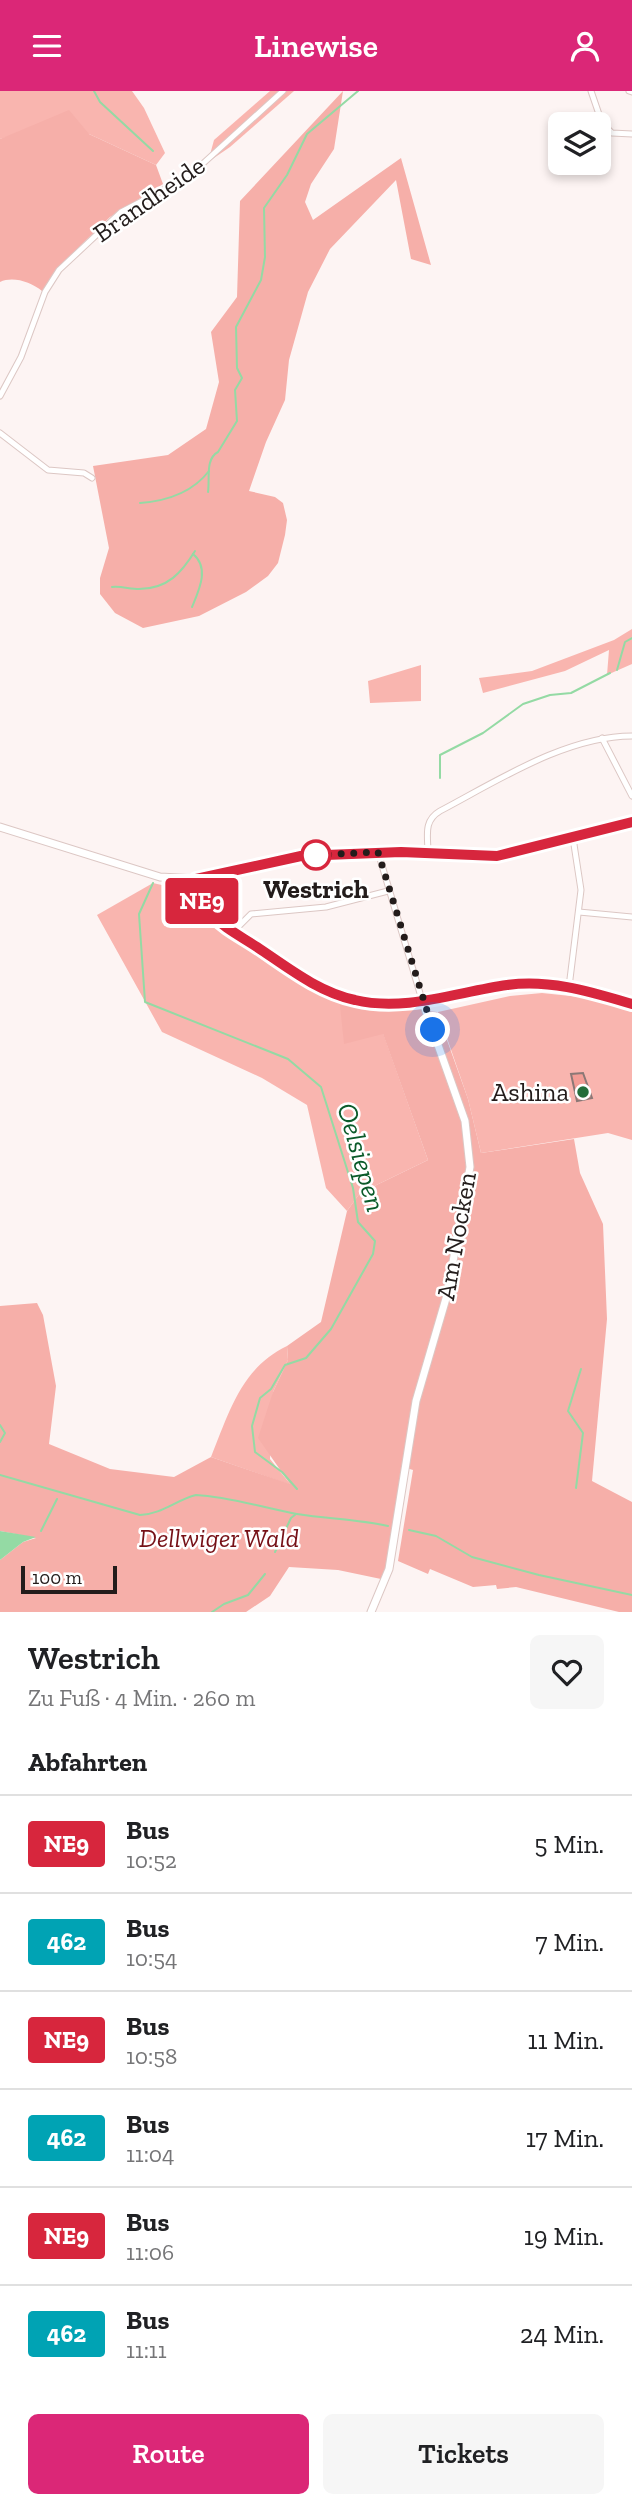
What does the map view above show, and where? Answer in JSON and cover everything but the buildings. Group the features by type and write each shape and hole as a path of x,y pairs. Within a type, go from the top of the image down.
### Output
{"main road":[{"path":"0,827 160,877 196,879 294,857 378,852 497,856 632,822"},
{"name":"Am Nocken","path":"371,1612 384,1586 391,1559 416,1401 447,1295 470,1167 469,1141 463,1112 422,1000"}],"street":[{"name":"Brandheide","path":"0,396 21,357 47,288 59,270 121,212 192,172 283,91"},
{"path":"591,91 602,123 612,133 632,134"},
{"path":"0,433 48,470 84,473 92,478"},
{"path":"428,853 428,825 434,815 559,751 602,738 632,736"},
{"path":"602,738 632,796"},
{"path":"569,987 581,890 573,838"},
{"name":"Am Nocken","path":"378,852 422,1000"},
{"path":"196,879 201,900 210,914 233,932 316,985 340,996 381,1004 535,983 569,987 632,1003"},
{"path":"233,932 251,914 326,907 388,891"},
{"path":"579,912 632,917"}],"shaded area":[{"path":"0,91 132,91 144,108 165,153 156,165 89,134 13,135 0,139"},
{"path":"270,91 294,91 230,147 208,162 214,140"},
{"path":"632,629 632,664 607,675 609,650 565,671 483,693 479,678 532,671 614,640"},
{"path":"421,665 421,701 370,703 368,681"},
{"path":"153,883 193,894 210,914 316,985 339,996 383,1033 428,1160 360,1193 347,1211 326,1188 307,1105 262,1078 162,1032 97,915"},
{"path":"542,993 580,997 632,1010 632,1140 608,1133 481,1153 468,1099 438,1012 510,996"},
{"path":"287,1346 288,1360 273,1392 270,1459 291,1485 211,1457 231,1408 247,1379 271,1355"},
{"path":"0,1531 36,1537 23,1542 0,1560"}],"green space":[{"path":"343,91 334,149 311,184 305,202 313,220 401,158 431,265 411,259 396,180 330,249 308,292 289,360 285,400 266,442 249,491 275,497 283,503 287,520 278,563 268,576 246,592 199,616 143,628 115,613 100,594 100,578 109,548 93,466 168,455 206,429 219,382 211,332 237,297 240,201"},
{"path":"69,110 89,134 156,165 163,184 110,217 75,251 42,291 22,281 0,282 0,139"},
{"name":"Dellwiger Wald","path":"339,996 381,1004 422,1000 426,1011 437,1012 468,1099 481,1153 574,1139 580,1173 603,1224 607,1319 592,1481 632,1502 632,1612 619,1612 516,1587 473,1587 430,1569 428,1574 398,1561 413,1470 403,1467 386,1569 381,1579 338,1570 289,1567 270,1596 246,1612 0,1612 0,1560 23,1542 36,1538 0,1531 0,1306 37,1303 43,1315 56,1386 49,1444 110,1469 174,1477 211,1457 290,1484 258,1438 273,1392 288,1360 287,1346 321,1322 347,1211 360,1193 428,1160 383,1034 344,1044"}],"waterway":[{"path":"94,91 100,102 153,151"},
{"path":"208,492 211,459 237,421 235,390 242,378 237,368 236,327 261,280 265,257 264,208 287,175 307,134 358,91"},
{"path":"140,503 178,495 195,485 209,471"},
{"path":"112,587 139,589 166,583 185,566 195,551"},
{"path":"192,607 202,579 201,566 193,554"},
{"path":"617,670 625,642 632,638"},
{"path":"440,778 440,755 483,733 523,704 550,695 571,693 610,673"},
{"name":"Oelsiepen","path":"153,883 139,914 145,1002 288,1059 321,1087 353,1188 358,1222 375,1241 373,1254 331,1329 306,1358 285,1365 271,1389 260,1398 252,1426 255,1452 282,1472 297,1489"},
{"path":"576,1488 583,1433 568,1411 581,1369"},
{"path":"0,1425 5,1433 0,1442"},
{"path":"0,1475 140,1515 155,1512 196,1495 235,1500 297,1514 388,1526"},
{"path":"41,1531 57,1499"},
{"path":"275,1552 291,1518 296,1514"},
{"path":"409,1530 436,1536 472,1557 632,1595"},
{"path":"212,1612 224,1604 248,1595 265,1574"}],"bus line":[{"name":"NE9","path":"632,822 497,856 368,852 301,856 196,879 201,900 218,921 316,985 340,996 381,1004 401,1004 508,985 535,983 574,988 632,1004"}],"place":[{"name":"Westrich","path":"316,855"},
{"name":"Ashina","path":"583,1092"}],"route":[{"path":"316,855 378,852 433,1030"}]}
